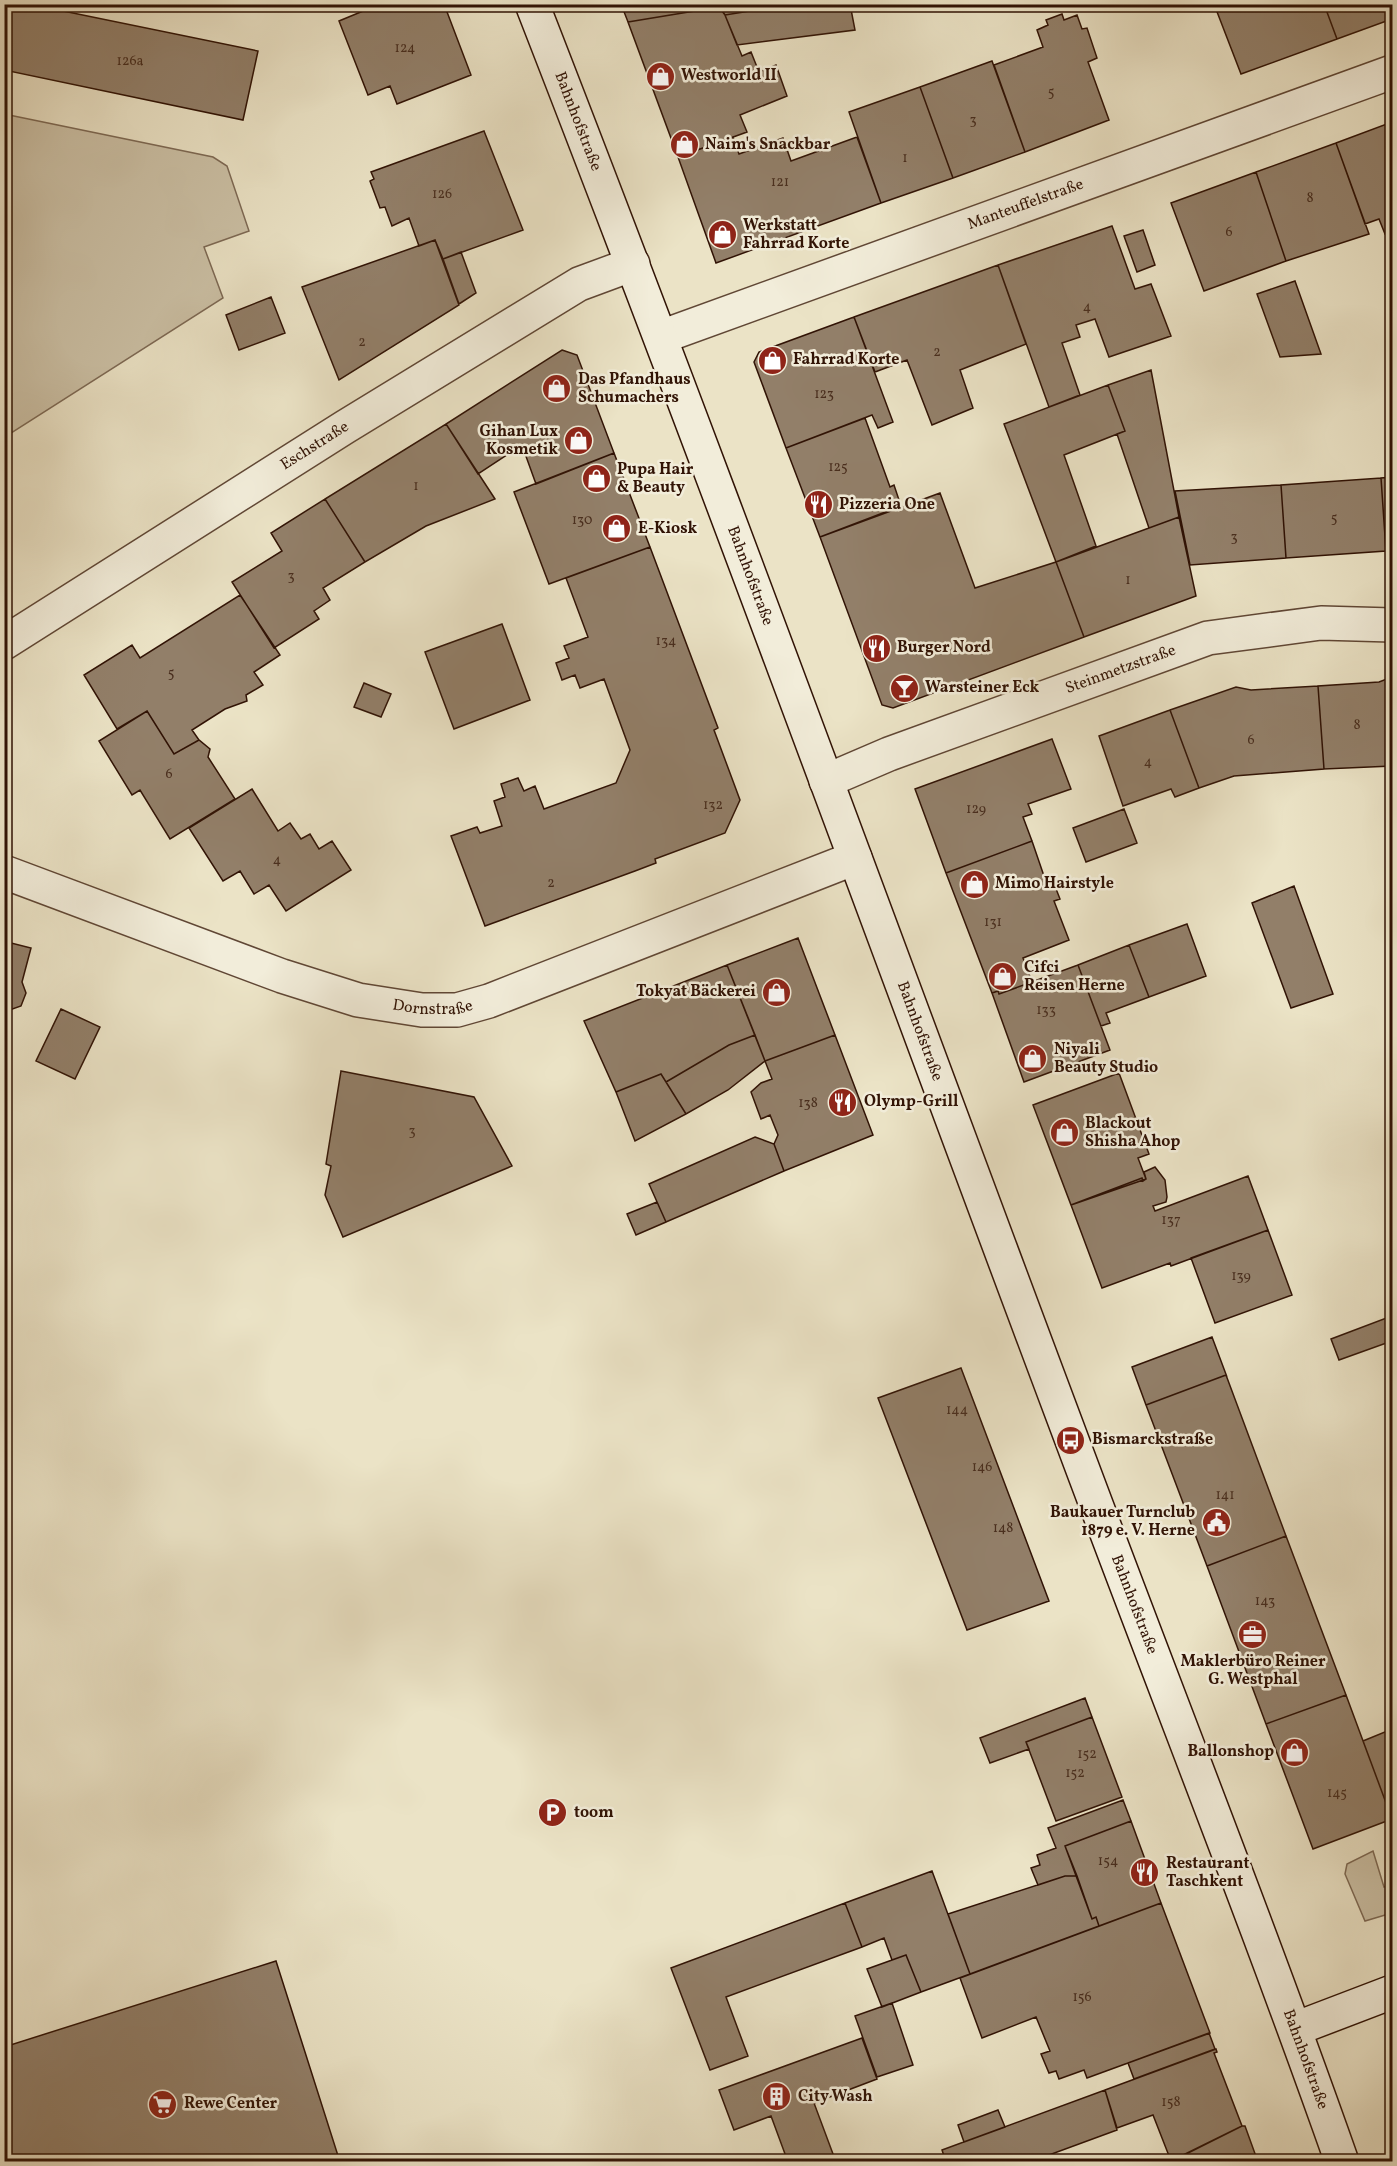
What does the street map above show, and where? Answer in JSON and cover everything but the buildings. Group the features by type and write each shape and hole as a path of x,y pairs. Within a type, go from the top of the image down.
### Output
{"street":[{"name":"Bahnhofstraße","path":"532,4 633,264 1140,1625 1295,2029 1342,2162"},
{"name":"Manteuffelstraße","path":"660,338 1392,72"},
{"name":"Eschstraße","path":"4,643 345,427 579,284 633,264"},
{"name":"Steinmetzstraße","path":"826,781 889,754 1208,638 1321,623 1392,625"},
{"name":"Dornstraße","path":"4,872 282,976 358,1000 422,1010 457,1010 489,1001 855,858"},
{"path":"1295,2029 1392,1992"}],"shaded area":[{"path":"9,115 213,157 227,166 249,231 204,247 223,298 5,437 4,119"},
{"path":"1373,1851 1384,1887 1392,1884 1392,1913 1365,1921 1345,1874 1347,1864"}],"place":[{"name":"Westworld II","path":"660,76"},
{"name":"Naim's Snackbar","path":"684,145"},
{"name":"Werkstatt Fahrrad Korte","path":"722,235"},
{"name":"Fahrrad Korte","path":"772,360"},
{"name":"Das Pfandhaus Schumachers","path":"557,389"},
{"name":"Gihan Lux Kosmetik","path":"579,441"},
{"name":"Pupa Hair & Beauty","path":"596,479"},
{"name":"Pizzeria One","path":"818,505"},
{"name":"E-Kiosk","path":"617,529"},
{"name":"Burger Nord","path":"876,648"},
{"name":"Warsteiner Eck","path":"904,688"},
{"name":"Mimo Hairstyle","path":"974,884"},
{"name":"Cifci Reisen Herne","path":"1003,977"},
{"name":"Tokyat Bäckerei","path":"777,992"},
{"name":"Niyali Beauty Studio","path":"1033,1059"},
{"name":"Olymp-Grill","path":"843,1102"},
{"name":"Blackout Shisha Ahop","path":"1064,1133"},
{"name":"Bismarckstraße","path":"1071,1440"},
{"name":"Baukauer Turnclub 1879 e. V. Herne","path":"1216,1522"},
{"name":"Maklerbüro Reiner G. Westphal","path":"1253,1634"},
{"name":"Ballonshop","path":"1295,1752"},
{"name":"toom","path":"553,1813"},
{"name":"Restaurant Taschkent","path":"1145,1873"},
{"name":"City Wash","path":"777,2097"},
{"name":"Rewe Center","path":"163,2104"}]}
